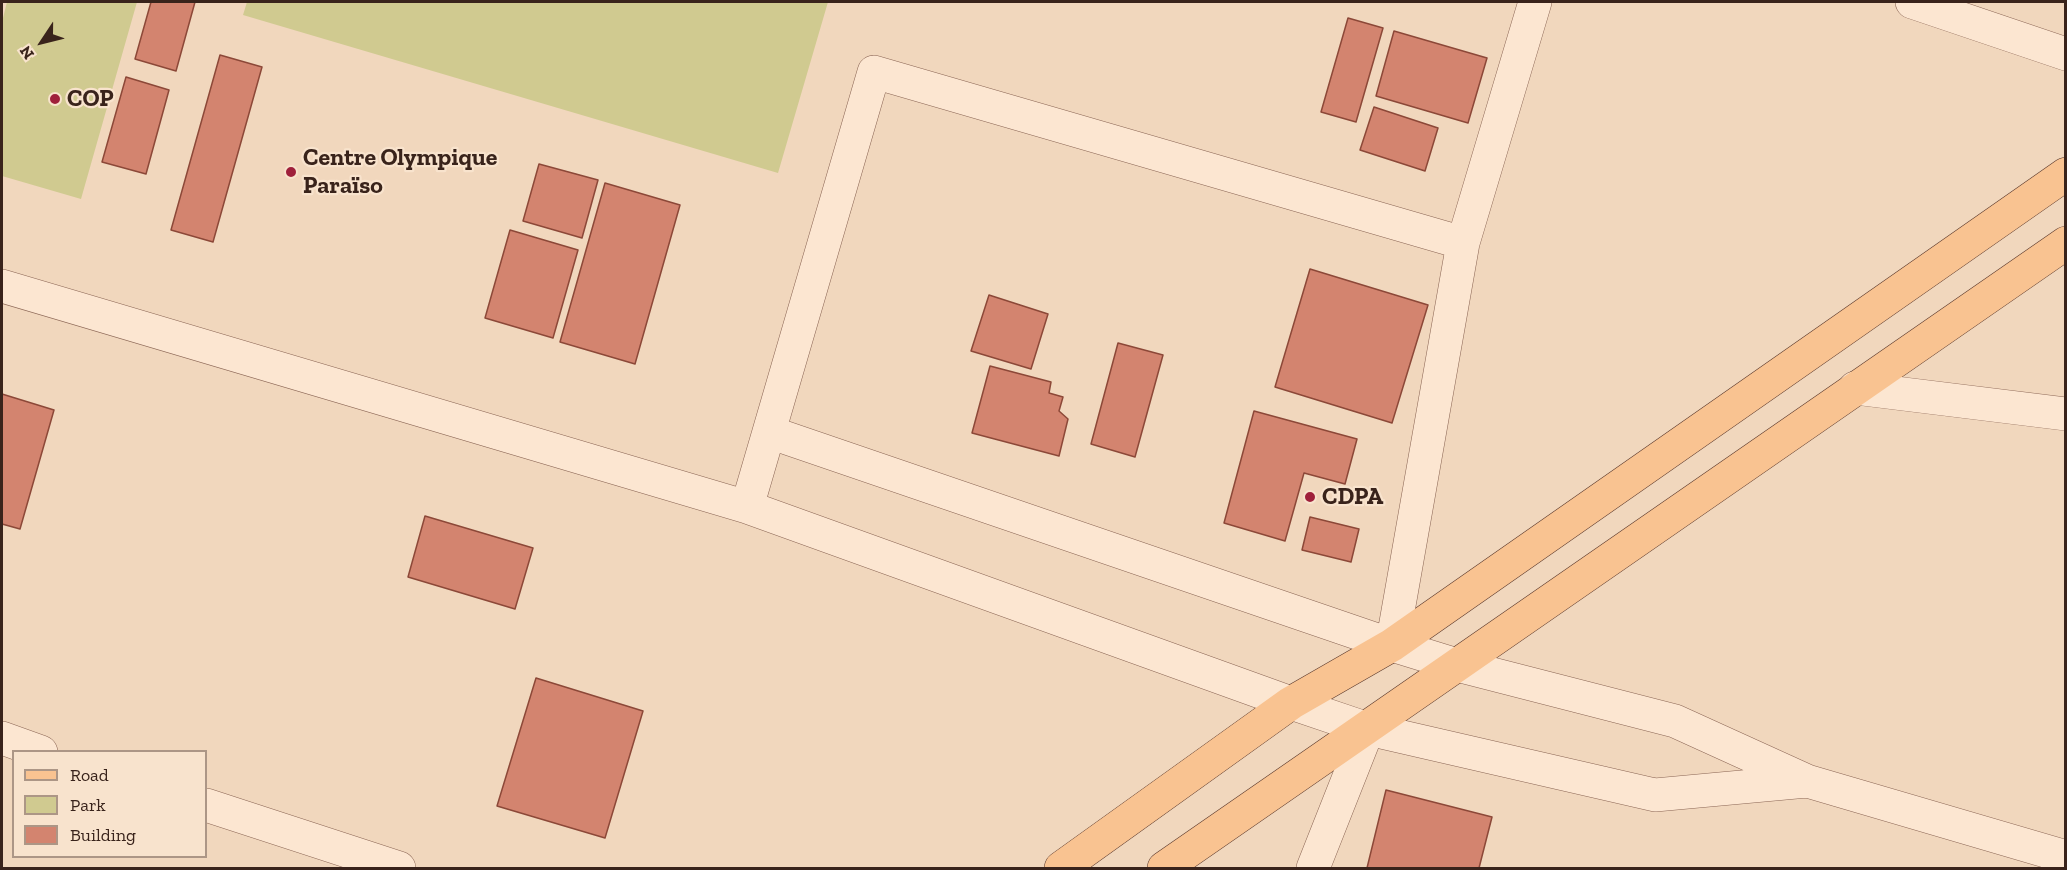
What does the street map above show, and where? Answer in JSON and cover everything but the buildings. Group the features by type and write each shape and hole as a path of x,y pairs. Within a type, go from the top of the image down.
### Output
{"main road":[{"path":"1061,868 1291,704 1392,645 2066,174"},
{"path":"1164,868 1368,729 2066,243"}],"street":[{"path":"1392,645 1463,243 1535,2"},
{"path":"1912,2 2066,54"},
{"path":"747,507 874,72 1463,243"},
{"path":"2,286 747,507 1291,704 1368,729 1655,795 1807,781"},
{"path":"1855,388 2066,414"},
{"path":"769,432 1392,645 1457,665 1675,721 1807,781 2066,857"},
{"path":"1313,868 1368,729"},
{"path":"2,738 35,750"},
{"path":"207,805 399,868"}],"green space":[{"name":"COP","path":"7,2 137,2 81,199 2,176 2,22"},
{"path":"247,2 828,2 778,173 243,15"}],"place":[{"name":"COP","path":"55,99"},
{"name":"Centre Olympique Paraïso","path":"291,172"},
{"name":"CDPA","path":"1310,497"}]}
